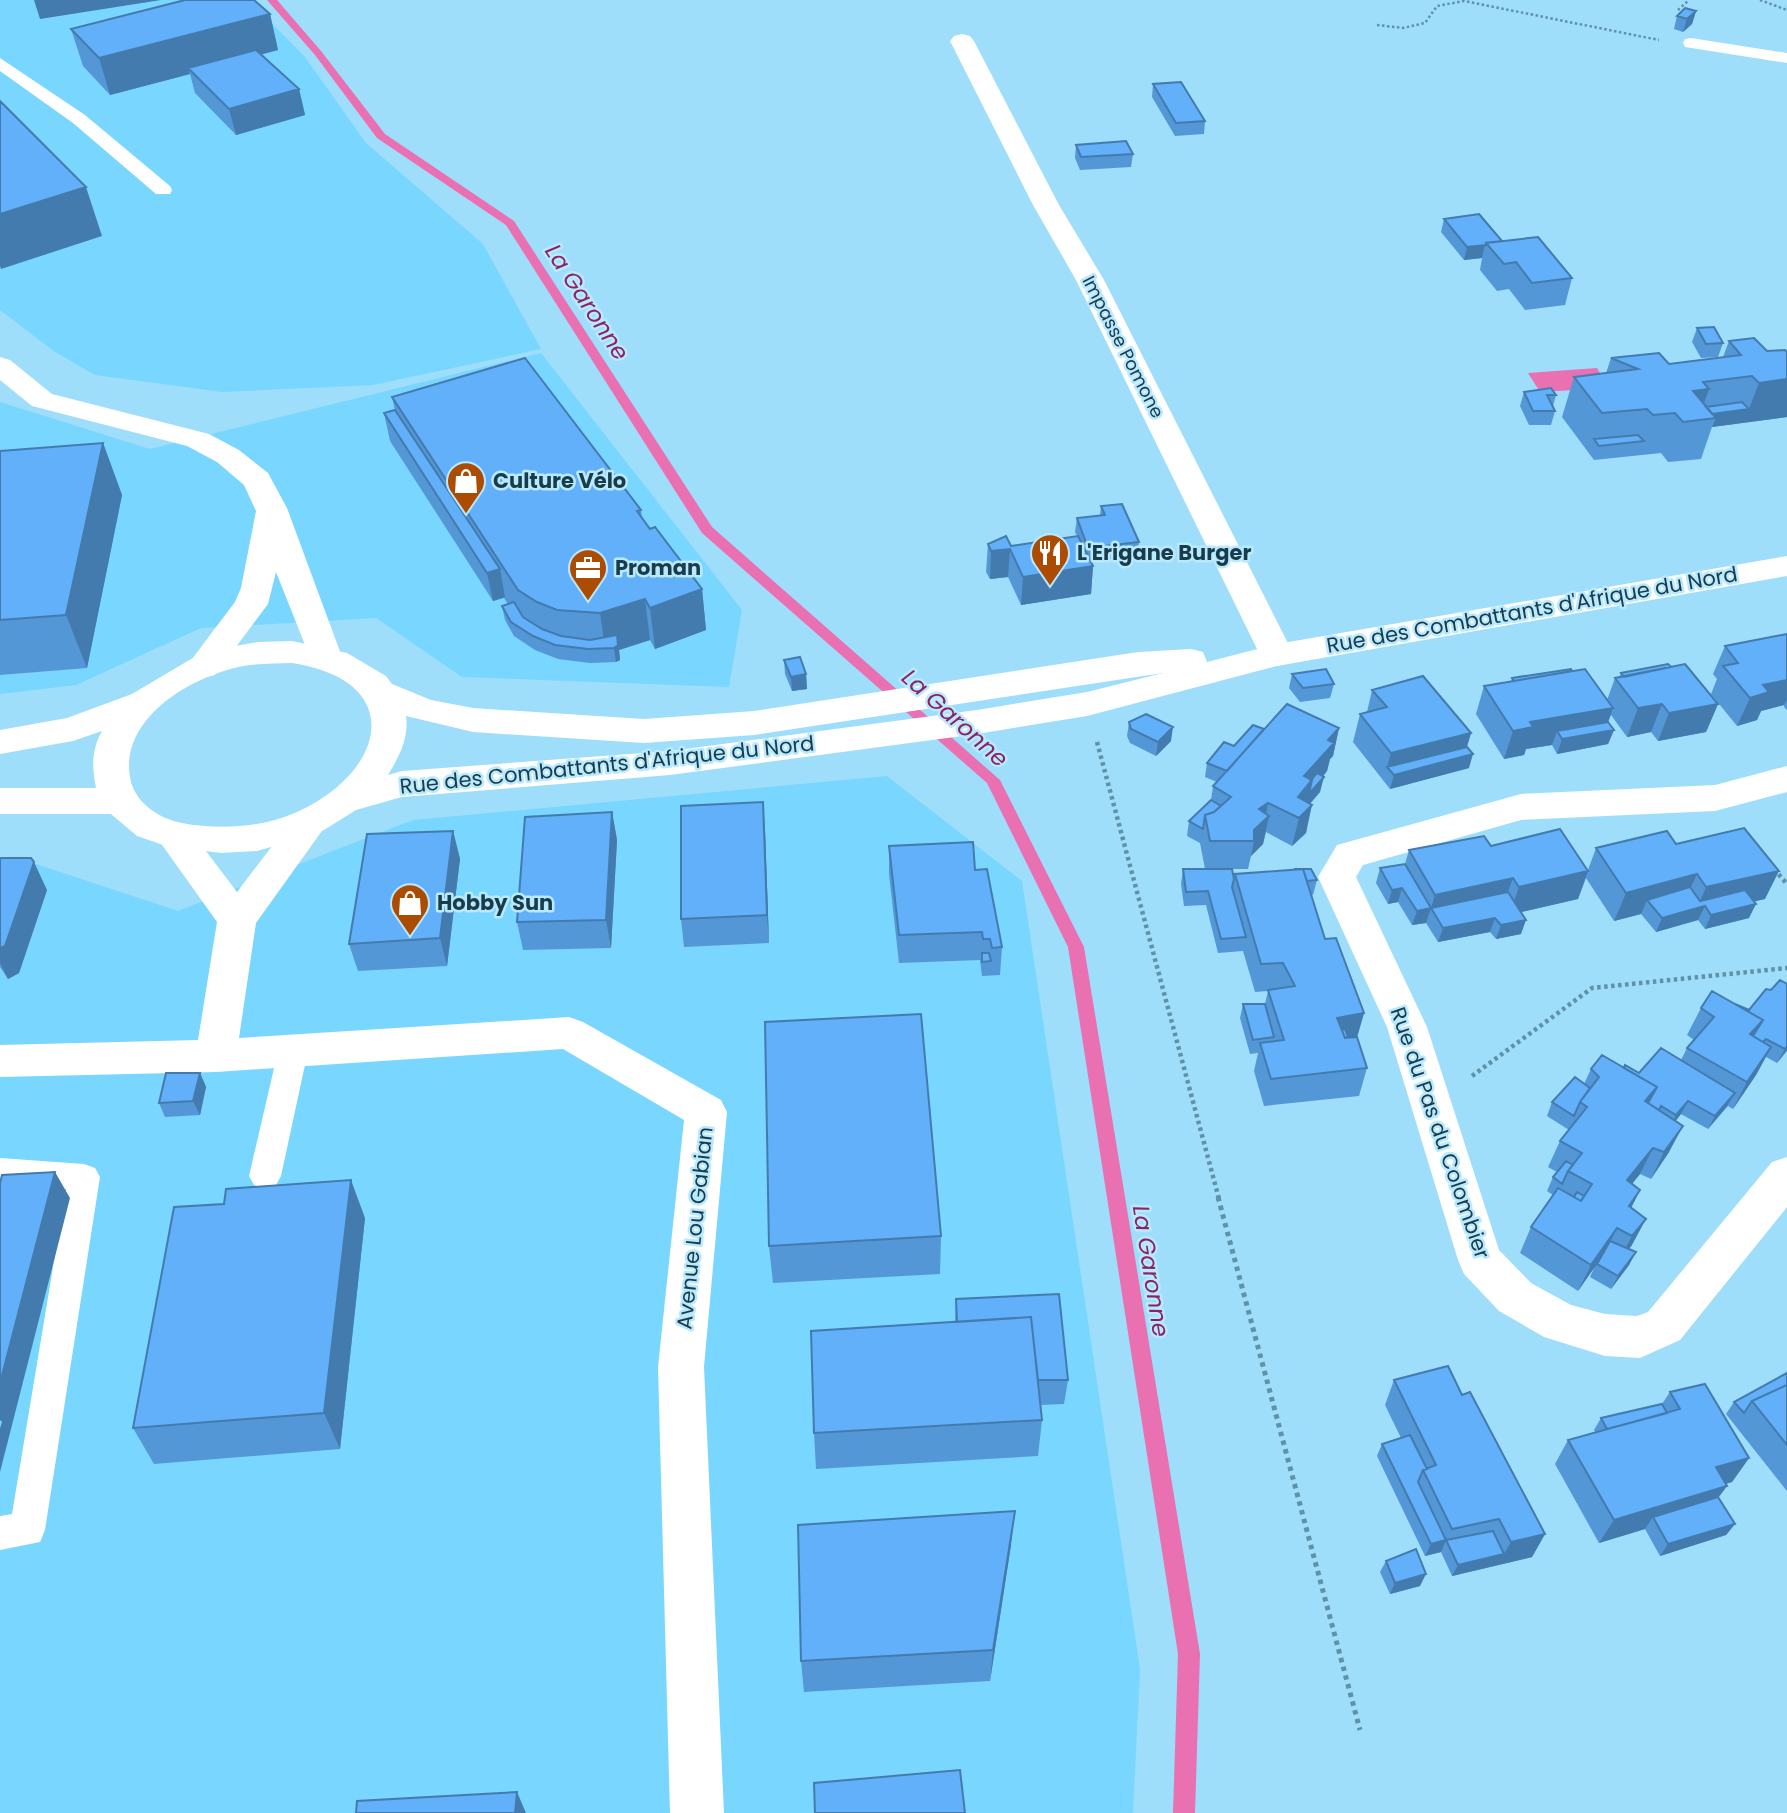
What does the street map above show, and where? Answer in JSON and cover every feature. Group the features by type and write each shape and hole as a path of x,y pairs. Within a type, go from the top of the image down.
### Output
{"street":[{"name":"Impasse Pomone","path":"962,41 1046,205 1090,280 1277,655"},
{"path":"0,366 42,400 198,440 228,456 257,480 271,508 299,592 325,657"},
{"path":"203,667 251,604 257,588 271,508"},
{"name":"Rue des Combattants d'Afrique du Nord","path":"349,799 402,783 670,763 977,722 1087,704 1277,655 1787,566"},
{"path":"292,652 325,657 358,673 378,692 387,706 391,724 389,742 371,776 349,799 311,821 258,838 236,841 204,841 174,835 138,820 120,801 109,775 110,755 117,733 142,702 160,688 203,667 256,653 292,652"},
{"name":"Rue des Combattants d'Afrique du Nord","path":"378,692 424,710 473,720 644,731 754,723 1139,663 1277,655"},
{"path":"0,742 73,729 142,702"},
{"name":"Rue du Pas du Colombier","path":"1787,779 1716,799 1521,807 1350,855 1337,877 1407,1027 1480,1260 1515,1297 1560,1323 1605,1335 1640,1337 1664,1326 1787,1175"},
{"path":"0,801 120,801"},
{"path":"216,1056 237,920 311,821"},
{"path":"174,835 237,920"},
{"name":"Avenue Lou Gabian","path":"0,1061 216,1056 569,1033 706,1112 681,1367 697,1813"}],"lane":[{"path":"1691,43 1787,58"},
{"path":"0,64 79,119 163,190"},
{"path":"265,1177 293,1051"},
{"path":"0,1171 84,1177 27,1530 0,1533"}],"path":[{"path":"1377,25 1403,28 1425,23 1429,9 1442,0 1472,2 1691,43"},
{"path":"1760,0 1787,10"},
{"path":"1087,704 1360,1730"},
{"path":"1769,862 1787,884"},
{"path":"1431,1105 1592,988 1787,968"}],"shaded area":[{"path":"0,0 249,0 305,57 366,143 483,244 541,349 373,385 222,392 95,375 55,352 0,310"},
{"path":"541,353 742,610 729,687 462,677 376,618 201,628 76,685 0,694 0,402 150,449"},
{"path":"1597,368 1609,388 1540,392 1528,373"},
{"path":"887,776 1022,881 1140,1669 1133,1813 0,1813 0,858 15,857 178,911 413,820"}],"building":[{"path":"185,0 254,0 270,14 99,58 71,29"},
{"path":"1685,8 1696,11 1687,19 1677,16"},
{"path":"256,50 299,89 229,109 188,68"},
{"path":"1181,82 1205,121 1176,123 1153,84"},
{"path":"0,101 86,187 0,214"},
{"path":"1126,141 1133,154 1081,157 1076,145"},
{"path":"1479,214 1502,241 1467,247 1444,219"},
{"path":"1538,237 1572,278 1532,283 1516,262 1504,264 1486,243"},
{"path":"1714,327 1723,343 1706,344 1697,328"},
{"path":"1754,338 1767,351 1787,352 1787,379 1759,383 1752,376 1703,382 1709,389 1693,391 1716,418 1683,422 1675,413 1653,415 1647,409 1602,413 1574,377 1638,369 1611,358 1659,353 1669,364 1741,355 1729,341"},
{"path":"525,358 641,510 637,511 650,529 655,527 702,589 650,608 645,599 600,613 557,610 518,590 392,397"},
{"path":"1551,388 1556,395 1547,395 1555,411 1533,411 1524,392"},
{"path":"1742,402 1749,409 1712,414 1706,407"},
{"path":"395,410 500,569 487,573 384,413"},
{"path":"1638,435 1644,441 1599,446 1594,439"},
{"path":"103,443 66,615 0,620 0,451"},
{"path":"1122,504 1139,542 1088,548 1077,518 1105,515 1101,506"},
{"path":"1006,536 1011,546 1078,536 1093,566 1023,577 1010,549 991,551 988,544"},
{"path":"514,602 523,617 542,629 561,636 590,640 617,635 618,645 614,648 588,649 555,645 533,636 511,622 502,606"},
{"path":"1787,634 1787,680 1763,685 1769,692 1750,698 1723,666 1738,663 1725,646"},
{"path":"800,657 806,674 791,677 784,660"},
{"path":"1668,664 1671,667 1624,677 1621,673"},
{"path":"1685,664 1718,704 1669,713 1662,704 1638,708 1615,678"},
{"path":"1326,669 1334,684 1303,688 1292,674"},
{"path":"1571,669 1572,671 1514,681 1512,678"},
{"path":"1585,669 1613,708 1530,722 1533,727 1513,731 1484,686"},
{"path":"1423,676 1471,733 1391,753 1360,714 1387,707 1372,690"},
{"path":"1287,704 1339,728 1328,740 1334,743 1304,776 1312,780 1298,797 1312,805 1299,818 1268,803 1259,809 1269,816 1254,830 1254,841 1210,841 1205,815 1214,812 1231,797 1213,786"},
{"path":"1146,714 1173,727 1158,742 1131,729 1129,722"},
{"path":"1608,722 1614,730 1562,739 1557,731"},
{"path":"1253,725 1264,729 1227,771 1207,763 1224,742 1234,746"},
{"path":"1467,747 1473,754 1394,775 1387,767"},
{"path":"1317,773 1324,777 1309,794 1311,780"},
{"path":"1211,800 1221,806 1205,815 1203,829 1189,821"},
{"path":"763,802 767,915 681,919 681,806"},
{"path":"612,812 606,920 517,922 525,817"},
{"path":"1744,828 1779,871 1706,887 1697,874 1626,893 1596,848 1667,831 1676,844"},
{"path":"1560,829 1588,871 1519,887 1513,878 1435,895 1409,850 1484,836 1491,846"},
{"path":"453,831 440,938 349,944 367,834"},
{"path":"973,842 975,870 987,869 1002,947 992,948 990,939 983,939 982,932 899,935 889,846"},
{"path":"0,858 31,858 34,862 5,946 0,948"},
{"path":"1405,864 1431,908 1417,911 1402,888 1392,890 1380,868"},
{"path":"1183,869 1232,869 1232,887 1246,937 1221,939 1208,891 1186,892"},
{"path":"1303,869 1311,869 1317,880 1307,881"},
{"path":"1303,869 1325,939 1336,938 1364,1013 1337,1018 1345,1038 1357,1037 1367,1068 1271,1079 1260,1043 1284,1040 1268,990 1295,986 1283,963 1261,964 1235,874"},
{"path":"1690,887 1700,901 1745,890 1756,904 1711,915 1705,906 1662,918 1647,900"},
{"path":"1508,892 1526,920 1501,925 1495,918 1443,928 1431,908"},
{"path":"982,953 989,953 991,961 982,962"},
{"path":"1780,980 1787,984 1785,1049 1766,1039 1763,1042 1753,1036 1763,1020 1735,1004 1749,1010 1766,989 1771,990"},
{"path":"1712,991 1763,1020 1750,1034 1771,1047 1747,1082 1687,1048 1714,1017 1701,1008"},
{"path":"1243,1004 1265,1004 1274,1037 1253,1040"},
{"path":"921,1014 941,1236 769,1246 765,1022"},
{"path":"1661,1048 1735,1093 1715,1116 1688,1101 1676,1115 1661,1106 1659,1110 1648,1103 1657,1087 1624,1068 1625,1065 1639,1073"},
{"path":"1602,1055 1657,1087 1645,1101 1683,1126 1664,1152 1653,1148 1627,1180 1640,1190 1629,1206 1646,1219 1632,1236 1617,1228 1591,1265 1531,1227 1558,1188 1581,1201 1592,1184 1568,1171 1582,1153 1560,1141 1587,1107 1580,1102 1599,1077 1591,1069"},
{"path":"166,1073 200,1073 193,1101 159,1103"},
{"path":"1575,1077 1590,1088 1574,1116 1552,1102"},
{"path":"1566,1161 1573,1165 1562,1184 1553,1177"},
{"path":"55,1172 0,1383 2,1175"},
{"path":"351,1180 324,1413 133,1428 174,1207 224,1204 226,1189"},
{"path":"1577,1192 1584,1196 1581,1201 1574,1197"},
{"path":"1610,1241 1636,1252 1618,1276 1597,1264"},
{"path":"1059,1294 1068,1380 1038,1380 1031,1317 957,1322 956,1299"},
{"path":"1031,1317 1042,1420 814,1433 811,1331"},
{"path":"1448,1366 1462,1395 1470,1392 1545,1534 1511,1542 1499,1519 1452,1529 1423,1470 1436,1465 1394,1380"},
{"path":"1787,1373 1787,1385 1752,1401 1744,1413 1734,1402"},
{"path":"1705,1384 1749,1458 1716,1467 1727,1486 1614,1520 1568,1440 1680,1409 1670,1392"},
{"path":"1787,1385 1787,1445 1752,1401"},
{"path":"1662,1404 1667,1413 1607,1429 1601,1418"},
{"path":"1410,1435 1427,1469 1423,1470 1418,1482 1446,1540 1431,1544 1382,1444"},
{"path":"1718,1497 1735,1524 1668,1544 1653,1517"},
{"path":"1015,1511 993,1650 801,1661 798,1525"},
{"path":"1493,1531 1504,1554 1458,1565 1446,1540"},
{"path":"1416,1549 1426,1574 1395,1583 1386,1561"},
{"path":"960,1770 965,1813 815,1813 814,1783"},
{"path":"517,1792 515,1813 356,1813 357,1801"}],"waterway":[{"name":"La Garonne","path":"272,0 318,53 381,136 510,223 707,530 993,780 1076,947 1189,1654 1184,1813"}],"place":[{"name":"Culture Vélo","path":"466,515"},
{"name":"L'Erigane Burger","path":"1050,587"},
{"name":"Proman","path":"588,602"},
{"name":"Hobby Sun","path":"410,937"}]}
